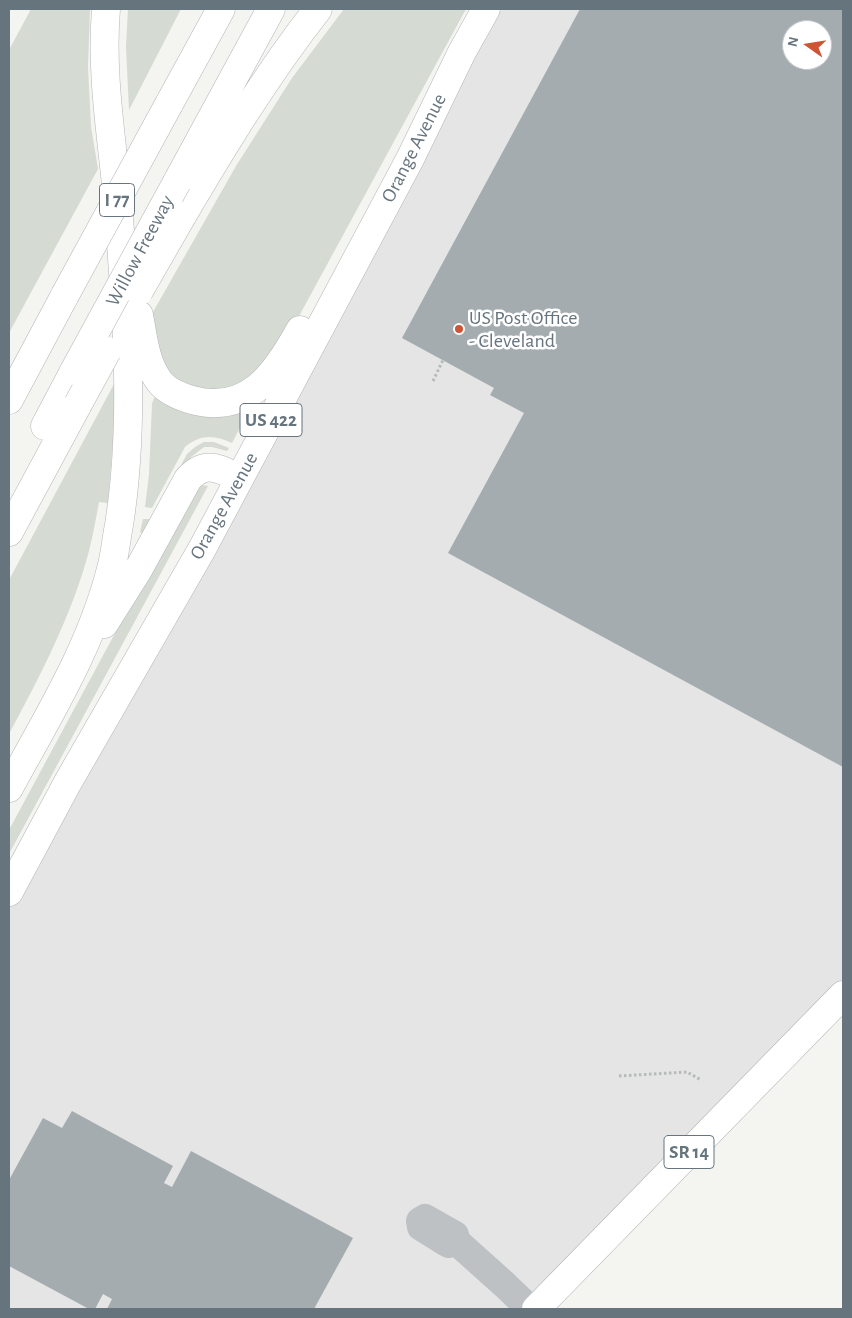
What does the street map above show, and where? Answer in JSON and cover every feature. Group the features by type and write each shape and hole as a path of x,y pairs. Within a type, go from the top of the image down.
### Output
{"main road":[{"path":"9,788 84,646 109,576 121,510 128,425 128,374 119,216 106,102 106,9"},
{"path":"203,42 215,9"},
{"name":"I 77","path":"9,400 221,9"},
{"name":"Willow Freeway","path":"9,493 271,9"},
{"path":"9,532 182,216 241,118 318,9"},
{"name":"Orange Avenue","path":"9,892 68,782 202,549 410,158 462,52 486,9"},
{"path":"119,216 148,356 158,379 175,394 199,402 222,403 245,397 275,370 296,337 394,155 462,52"},
{"path":"66,682 138,570 188,479 194,472 210,467 240,478"},
{"name":"SR 14","path":"536,1309 843,995"}],"lane":[{"path":"457,1242 530,1309"}],"path":[{"path":"433,381 442,360"},
{"path":"619,1076 687,1072 702,1080"}],"shaded area":[{"path":"31,9 90,9 88,67 91,127 98,169 9,333 9,50"},
{"path":"128,9 181,9 129,110 126,47"},
{"path":"344,9 466,9 298,318 272,356 249,379 237,386 222,390 207,390 185,384 163,364 157,350 149,319 236,166 292,78"},
{"path":"486,9 843,9 843,995 536,1309 9,1309 9,892"},
{"path":"114,384 115,416 108,503 99,502 89,551 74,598 43,667 9,734 9,580"},
{"path":"159,397 203,415 220,416 244,411 247,414 232,443 219,438 208,437 197,440 185,447 152,508 145,507 149,475 152,404 154,398"},
{"path":"204,442 214,442 229,448 227,451 204,447 191,457 148,536 140,532 143,519 152,519 187,454"},
{"path":"201,485 208,486 9,854 9,830 190,494"}],"building":[{"path":"580,9 843,9 843,767 448,553 524,413 490,395 494,388 402,338"},
{"path":"72,1111 173,1166 164,1183 172,1187 191,1151 353,1238 314,1309 107,1309 112,1299 103,1294 95,1309 89,1309 9,1266 9,1180 43,1118 62,1128"}],"place":[{"name":"US Post Office - Cleveland","path":"459,329"}]}
